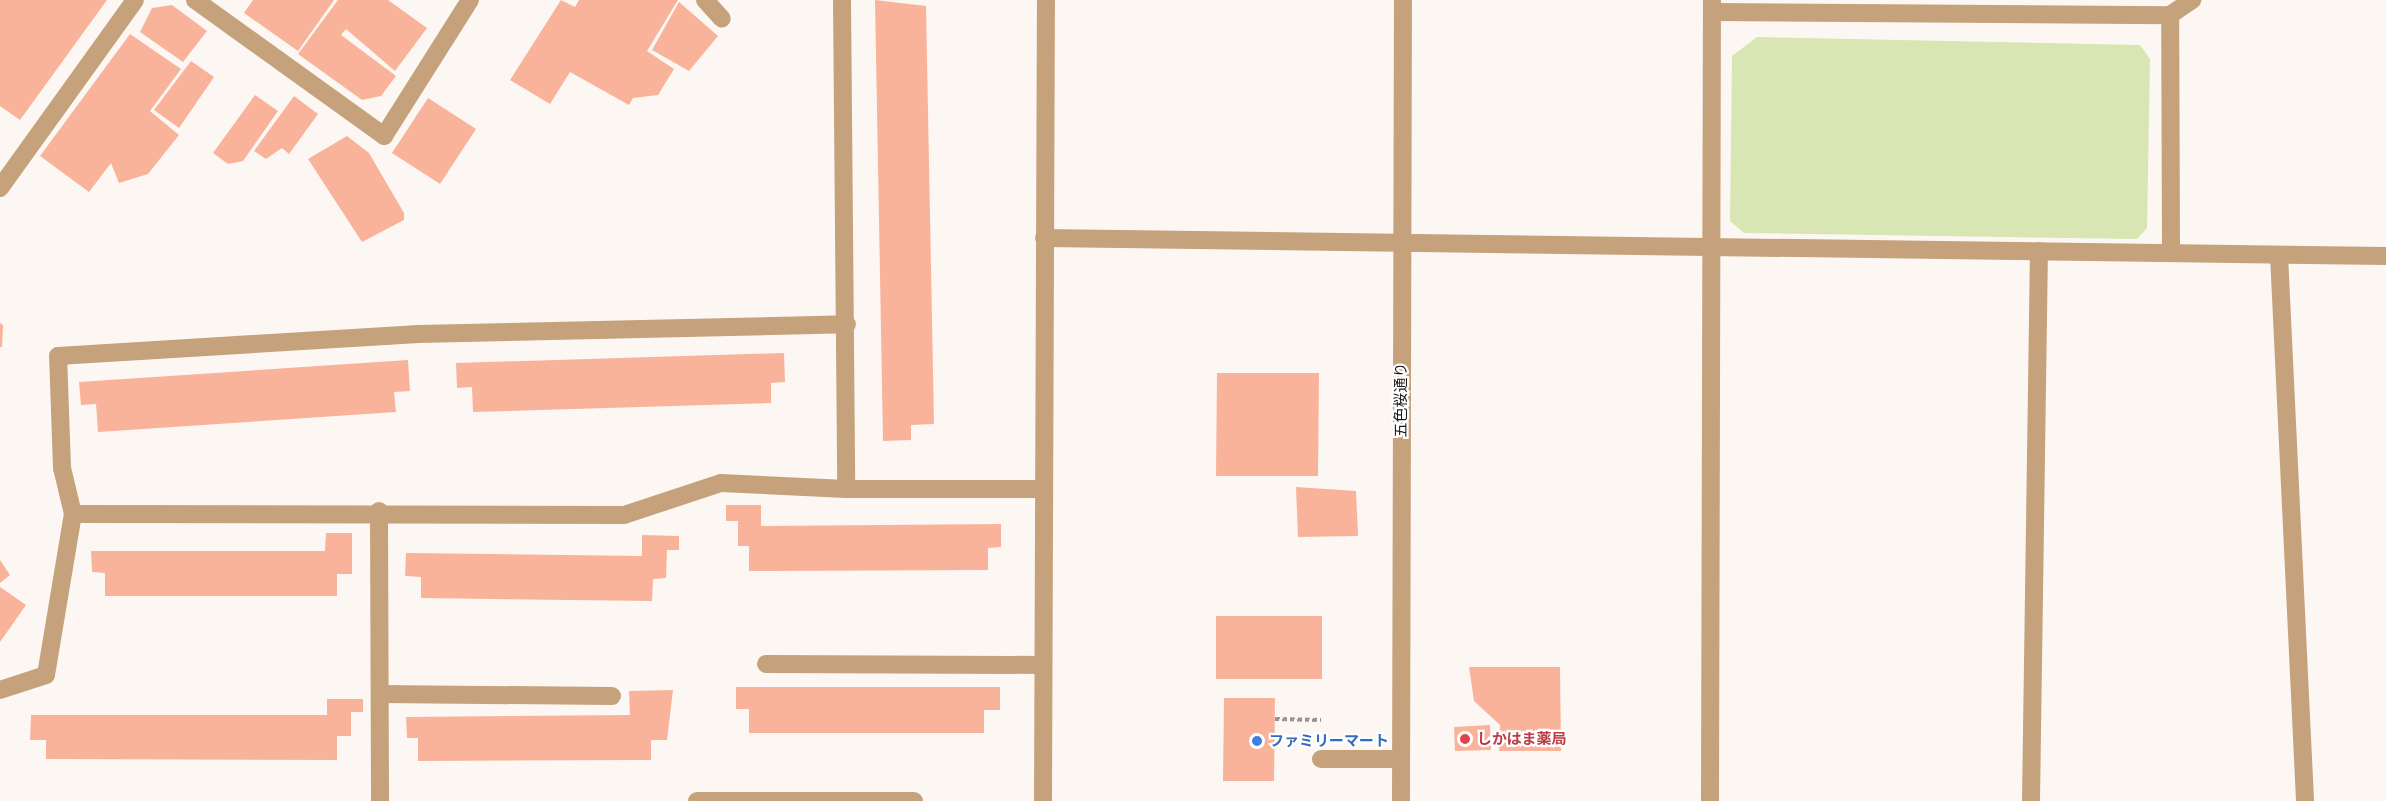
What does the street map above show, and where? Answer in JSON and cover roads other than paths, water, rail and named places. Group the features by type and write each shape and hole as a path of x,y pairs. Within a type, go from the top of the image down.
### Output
{"street":[{"path":"0,188 135,0"},
{"path":"195,0 384,136 470,0"},
{"path":"705,0 722,19"},
{"path":"842,0 847,324 846,489"},
{"path":"1043,801 1046,0"},
{"name":"五色桜通り","path":"1401,801 1403,0"},
{"path":"1710,801 1716,244 1712,6 2165,8 2192,0"},
{"path":"2165,8 2171,253"},
{"path":"1044,238 1402,244 1716,244 2386,256"},
{"path":"2031,801 2039,251"},
{"path":"2279,255 2305,801"},
{"path":"0,690 46,675 73,514 62,468 58,356 418,334 847,324"},
{"path":"73,514 379,511 624,515 721,483 846,489 1043,489"},
{"path":"379,511 380,801"},
{"path":"766,664 1043,665"},
{"path":"380,694 612,696"},
{"path":"1321,759 1401,759"},
{"path":"697,801 914,801"}],"place":[{"name":"しかはま薬局","path":"1465,739"},
{"name":"ファミリーマート","path":"1257,741"}]}
